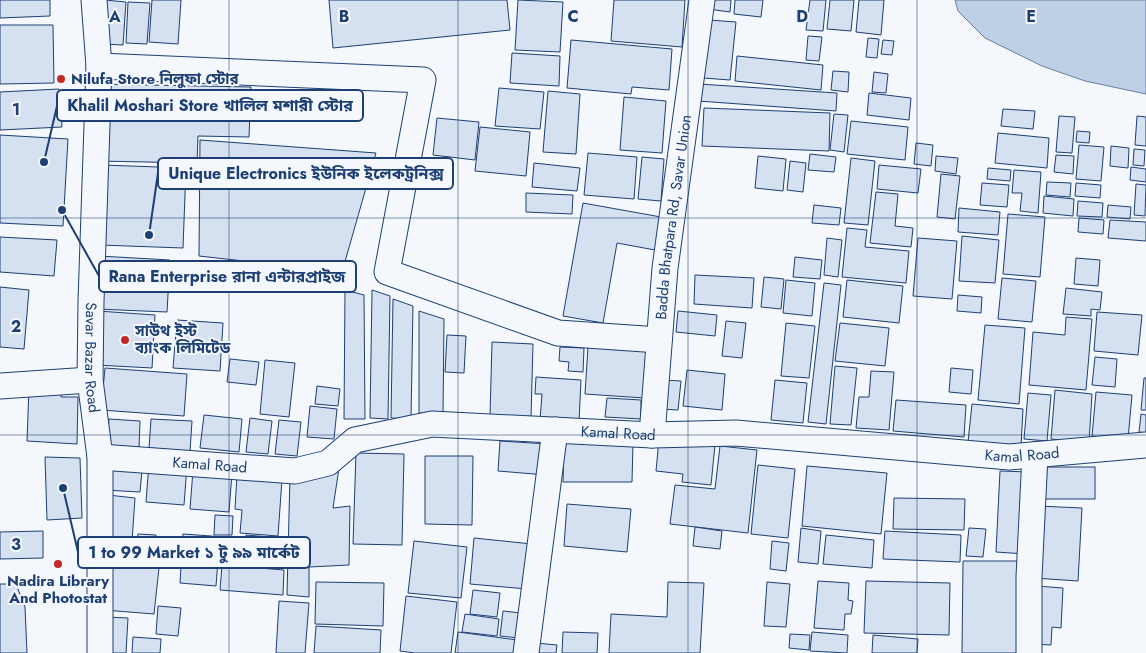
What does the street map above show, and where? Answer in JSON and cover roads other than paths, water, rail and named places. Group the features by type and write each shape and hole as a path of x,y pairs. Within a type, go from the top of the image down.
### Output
{"street":[{"name":"Savar Bazar Road","path":"94,0 99,66 90,380 100,457 100,653"},
{"name":"Badda Bhatpara Rd, Savar Union","path":"652,435 665,268 702,0"},
{"path":"99,66 423,80 388,272 558,333 659,340"},
{"path":"0,386 90,380"},
{"name":"Kamal Road","path":"100,457 295,471 328,463 355,440 432,424 652,435 736,433 1009,457 1146,445"},
{"path":"526,653 555,430"},
{"path":"1029,653 1029,577 1035,455"}],"water":[{"path":"955,0 1146,0 1146,94 1085,81 1042,66 985,38 958,11"}],"place":[{"name":"Nilufa Store নিলুফা স্টোর","path":"61,79"},
{"name":"Khalil Moshari Store খালিল মশারী স্টোর","path":"44,162"},
{"name":"Rana Enterprise রানা এন্টারপ্রাইজ","path":"62,210"},
{"name":"Unique Electronics ইউনিক ইলেকট্রনিক্স","path":"149,235"},
{"name":"সাউথ ইস্ট ব্যাংক লিমিটেড","path":"125,340"},
{"name":"1 to 99 Market ১ টু ৯৯ মার্কেট","path":"63,488"},
{"name":"Nadira Library And Photostat","path":"58,564"}]}
